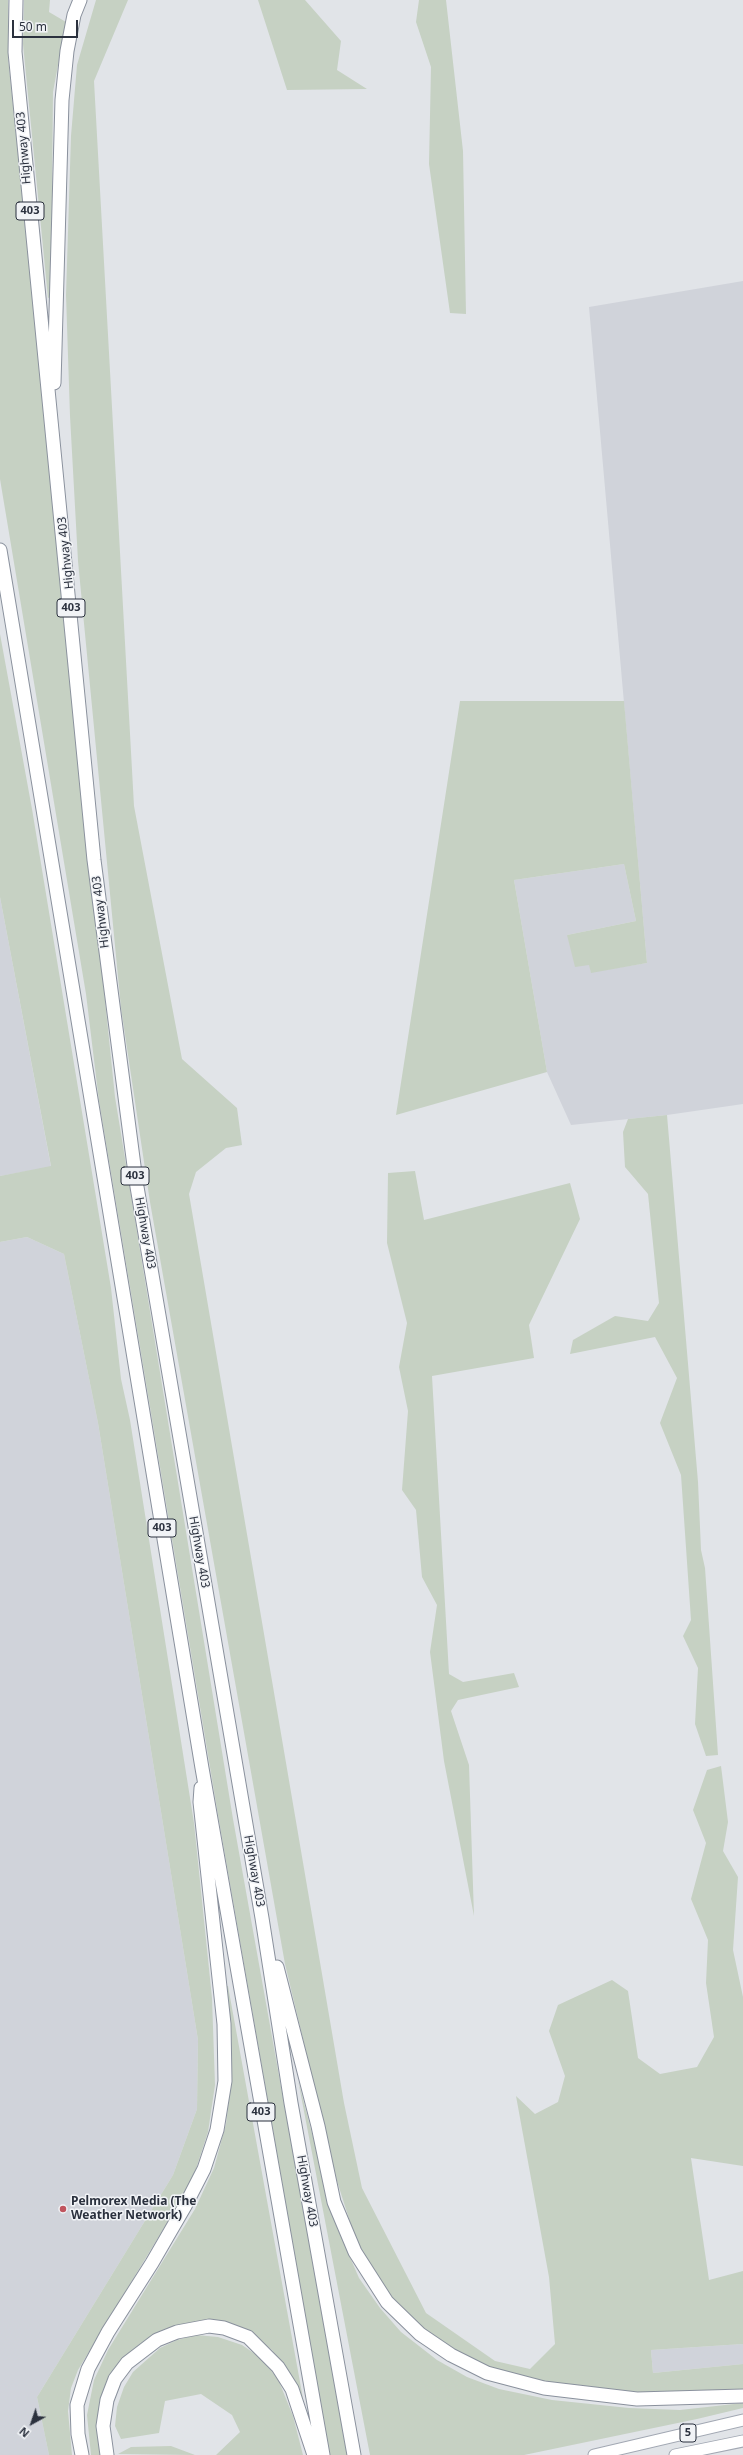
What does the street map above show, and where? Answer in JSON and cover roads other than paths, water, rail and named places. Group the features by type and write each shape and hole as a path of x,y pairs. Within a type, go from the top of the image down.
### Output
{"highway":[{"name":"Highway 403","path":"16,0 15,52 38,290 53,422 94,860 134,1165 262,1918 291,2103 354,2455"},
{"path":"53,422 62,100 67,51 74,15 80,0"},
{"name":"403","path":"0,550 202,1768 323,2455"},
{"path":"82,2455 78,2434 77,2405 88,2369 108,2332 152,2263 185,2206 204,2169 217,2130 225,2081 224,2024 200,1802 202,1768"},
{"path":"262,1918 282,1987 334,2202 355,2252 392,2307 420,2334 451,2355 487,2373 537,2386 637,2399 743,2396"},
{"path":"107,2455 103,2426 107,2400 115,2379 127,2363 157,2340 176,2332 209,2326 224,2328 248,2338 278,2367 292,2389 314,2455"}],"main road":[{"name":"5","path":"594,2455 743,2420"},
{"name":"5","path":"674,2455 743,2441"}],"place":[{"name":"Pelmorex Media (The Weather Network)","path":"63,2209"}]}
